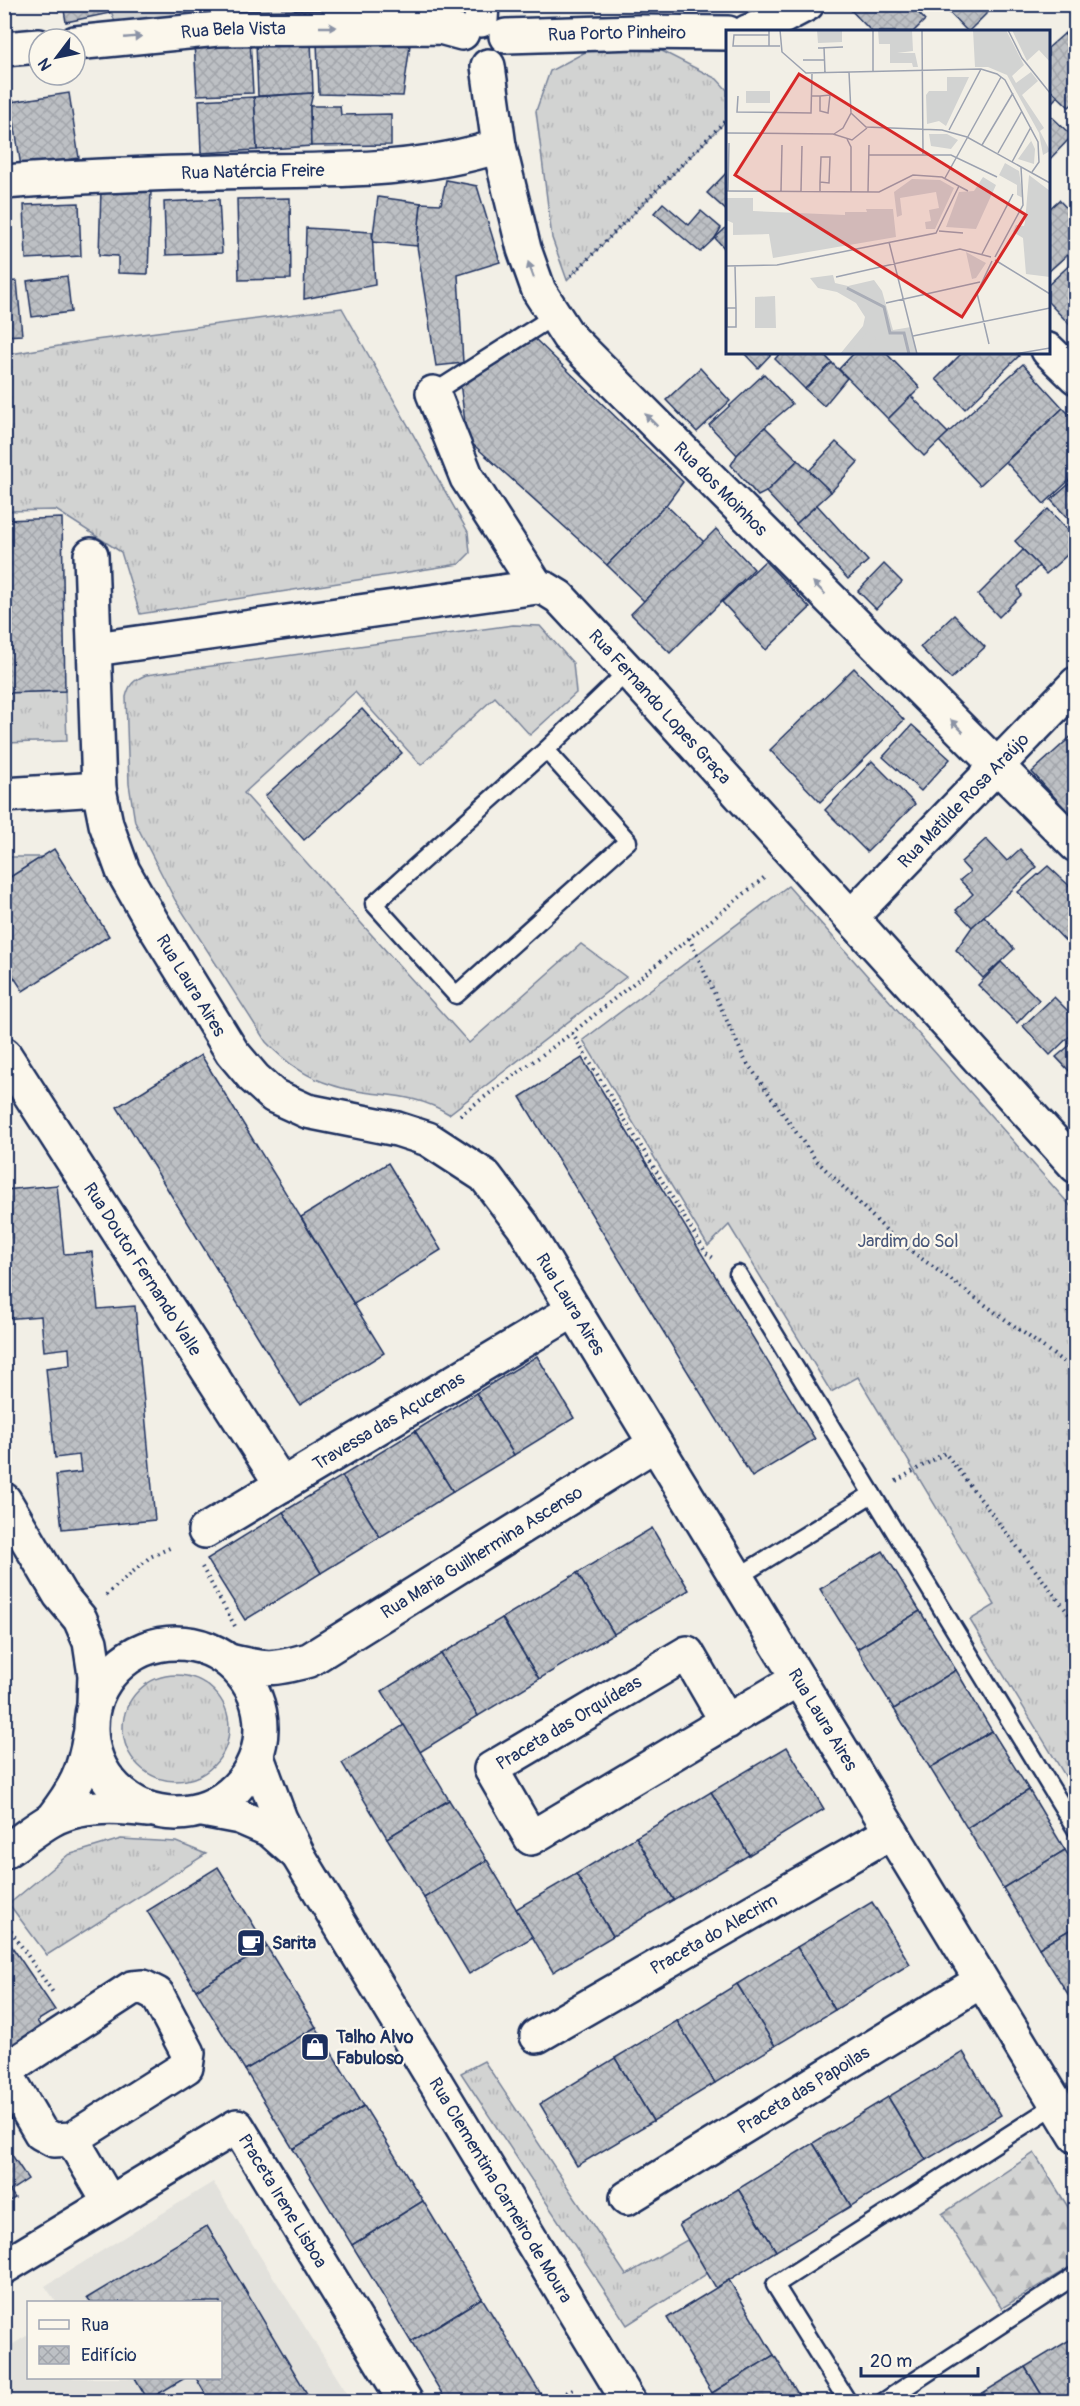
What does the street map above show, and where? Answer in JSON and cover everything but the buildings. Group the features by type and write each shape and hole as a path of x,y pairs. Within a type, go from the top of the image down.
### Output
{"street":[{"name":"Rua Porto Pinheiro","path":"744,30 771,23 807,4"},
{"name":"Rua Porto Pinheiro","path":"483,23 637,32 726,33"},
{"name":"Rua Bela Vista","path":"87,42 218,29 440,27 483,23"},
{"name":"Rua dos Moinhos","path":"483,23 461,47 468,60 481,66 488,66 499,146 524,249 539,291 568,336 1076,845"},
{"path":"4,49 27,47"},
{"name":"Rua Natércia Freire","path":"11,182 115,175 384,168 469,155 499,146"},
{"path":"1050,352 1076,377"},
{"path":"95,650 537,587 467,478 433,393"},
{"name":"Rua Laura Aires","path":"91,555 99,789 106,824 123,871 232,1052 254,1078 274,1096 308,1112 397,1130 428,1139 485,1176 523,1226 1076,2136"},
{"name":"Rua Fernando Lopes Graça","path":"537,587 546,589 559,597 628,671 1076,1166"},
{"name":"Rua Matilde Rosa Araújo","path":"851,917 1076,684"},
{"path":"4,795 99,789"},
{"name":"Rua Doutor Fernando Valle","path":"10,1074 282,1485"},
{"name":"Travessa das Açucenas","path":"196,1535 574,1310"},
{"name":"Rua Maria Guilhermina Ascenso","path":"244,1664 278,1669 309,1660 655,1444"},
{"path":"4,1500 60,1595 80,1619 92,1653 95,1676 86,1760 75,1789 52,1819"},
{"path":"80,1619 112,1635 139,1641 175,1642"},
{"name":"Rua Clementina Carneiro de Moura","path":"298,1855 270,1830 240,1817 203,1810 176,1814 149,1810 125,1797 106,1777 94,1754 92,1717 104,1681 121,1662 147,1647 175,1642 204,1647 244,1664 248,1683 259,1707 259,1744 280,1819 298,1855 629,2402"},
{"name":"Praceta das Orquídeas","path":"727,1722 687,1653 490,1769 531,1838 727,1722 798,1679"},
{"name":"Rua Maria Guilhermina Ascenso","path":"259,1744 276,1701 309,1660"},
{"name":"Rua Clementina Carneiro de Moura","path":"203,1810 227,1797 245,1779 259,1744"},
{"path":"4,1852 52,1819 82,1810 124,1807 149,1810"},
{"name":"Praceta do Alecrim","path":"537,2036 891,1832"},
{"name":"Praceta das Papoilas","path":"627,2198 981,1981"},
{"path":"143,1987 157,1994 188,2053 186,2067 72,2139 54,2140 41,2133 8,2077 12,2066 132,1988 143,1987"},
{"name":"Praceta Irene Lisboa","path":"4,2267 237,2126 406,2402"},
{"path":"72,2139 109,2202"}],"lane":[{"path":"433,393 550,309"},
{"path":"546,750 628,841 456,995 374,904 546,750 628,671"},
{"path":"738,1274 1076,1829"},
{"path":"736,1578 872,1494"},
{"path":"848,2402 775,2285 1057,2104"},
{"path":"883,2402 1076,2275"}],"path":[{"path":"4,93 11,182"},
{"path":"550,309 726,120"},
{"path":"428,1139 572,1033 793,854"},
{"path":"689,938 745,1060 815,1159 896,1240 1076,1371"},
{"path":"572,1033 706,1253"},
{"path":"872,1494 945,1453 1076,1623"},
{"path":"80,1619 150,1557 196,1535 244,1664"},
{"path":"4,1921 56,1996"}],"shaded area":[{"path":"213,2182 352,2401 5,2402 5,2349 27,2336 27,2379 222,2379 222,2301 55,2301 45,2286"}],"green space":[{"path":"109,5 187,5 187,16 117,28"},
{"path":"591,49 662,51 717,79 726,89 726,121 567,280 552,238 536,111 550,71"},
{"path":"342,308 468,532 470,553 459,564 140,614 121,552 56,510 5,511 5,355 95,340"},
{"path":"513,625 540,626 573,663 576,693 530,735 495,697 421,765 355,692 244,793 469,1043 581,944 626,977 449,1114 420,1101 347,1089 313,1078 288,1062 266,1042 175,900 135,822 129,784 126,697 130,686 146,675"},
{"path":"65,691 67,741 5,743 4,693"},
{"path":"5,857 42,857 5,881"},
{"name":"Jardim do Sol","path":"788,886 1075,1211 1075,1792 970,1620 995,1605 858,1377 831,1392 729,1225 708,1246 583,1040"},
{"path":"176,1675 196,1679 213,1691 225,1708 229,1728 225,1748 213,1765 196,1777 176,1781 156,1777 139,1765 127,1748 123,1728 127,1708 139,1691 156,1679"},
{"path":"121,1839 176,1842 206,1854 47,1955 9,1904 68,1855"},
{"path":"484,2061 626,2275 687,2240 708,2273 627,2325 461,2073"},
{"path":"1034,2153 1075,2218 1075,2264 1002,2308 942,2214"}],"place":[{"name":"Sarita","path":"251,1943"},
{"name":"Talho Alvo Fabuloso","path":"315,2047"}]}
